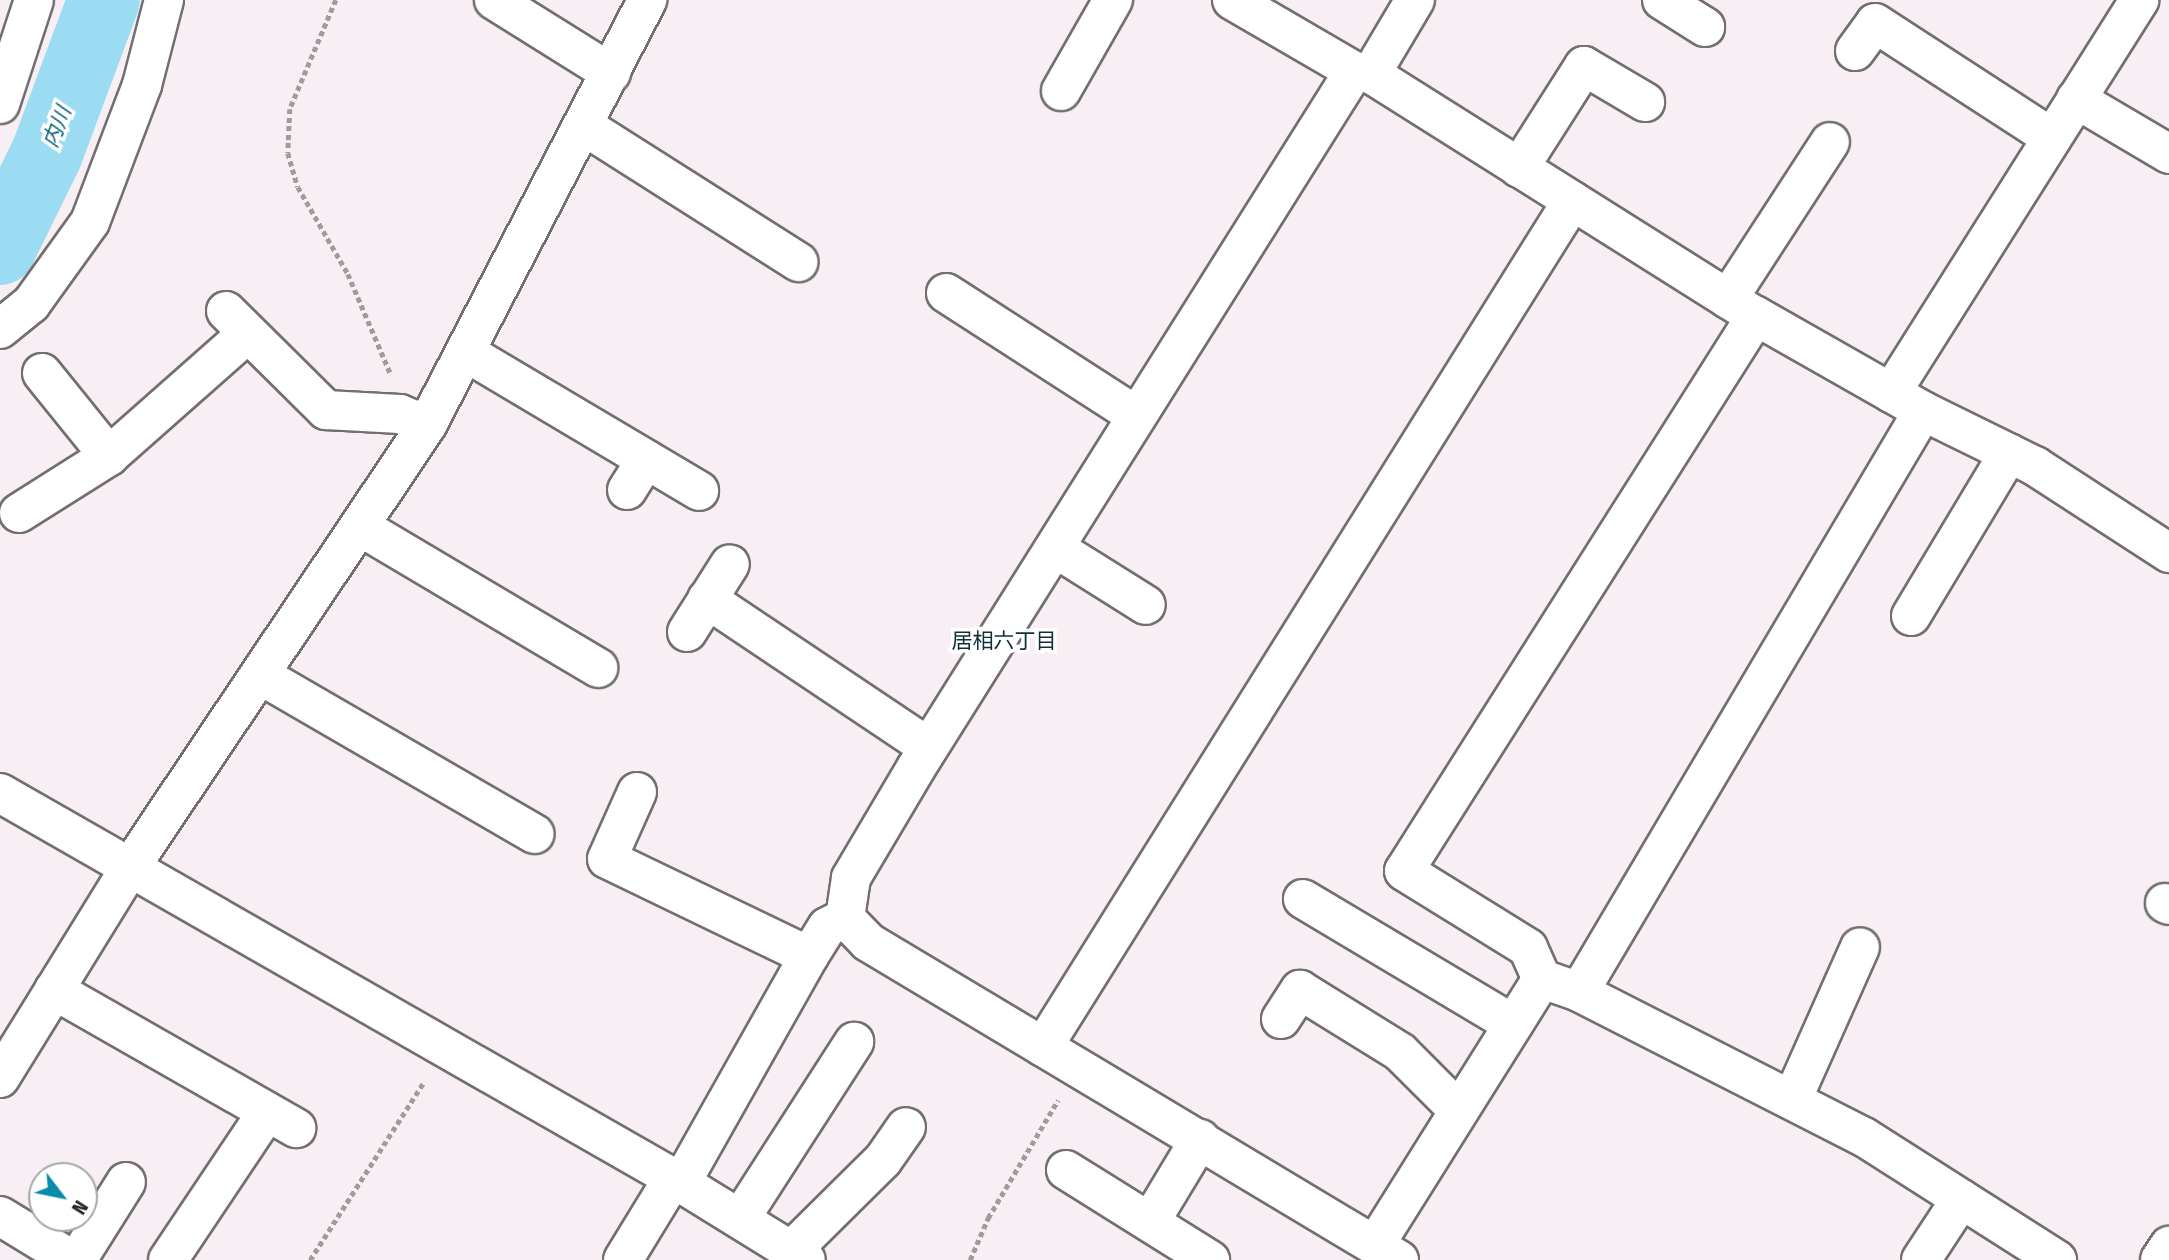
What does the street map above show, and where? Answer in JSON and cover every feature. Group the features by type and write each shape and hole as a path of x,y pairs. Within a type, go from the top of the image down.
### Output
{"street":[{"path":"0,104 34,0"},
{"path":"0,329 31,304 90,222 142,85 164,0"},
{"path":"494,0 611,73"},
{"path":"0,1078 129,869 360,527 409,419 467,353 647,0"},
{"path":"1061,90 1113,0"},
{"path":"1232,0 1362,73 1742,307 1907,402 2009,453 2169,553"},
{"path":"845,918 850,878 928,747 1137,416 1362,73 1415,0"},
{"path":"1662,0 1705,27"},
{"path":"1580,992 2052,138 2139,0"},
{"path":"1855,51 1875,23 2052,138"},
{"path":"1519,168 1584,66 1645,102"},
{"path":"2077,99 2169,154"},
{"path":"584,126 798,262"},
{"path":"1830,142 1742,307 1404,871 1528,948 1542,978 1580,992 1864,1137 2057,1260"},
{"path":"1043,1047 1572,201"},
{"path":"946,293 1137,416"},
{"path":"19,513 109,456 236,322 326,410 409,419"},
{"path":"467,353 636,475 699,491"},
{"path":"42,373 109,456"},
{"path":"1911,616 2009,453"},
{"path":"360,527 598,668"},
{"path":"1055,548 1146,605"},
{"path":"687,632 730,564"},
{"path":"707,600 928,747"},
{"path":"261,676 535,834"},
{"path":"637,792 607,859 809,956"},
{"path":"0,793 677,1180 799,1256 883,1160 906,1128"},
{"path":"1303,899 1513,1024"},
{"path":"845,918 868,942 1387,1253 1459,1111 1542,978"},
{"path":"623,1260 677,1180 827,927 845,918"},
{"path":"1792,1100 1860,947"},
{"path":"54,990 282,1120 168,1260"},
{"path":"1282,1019 1300,990 1400,1052 1459,1111"},
{"path":"740,1219 855,1042"},
{"path":"1150,1222 1200,1139"},
{"path":"1066,1170 1210,1260"},
{"path":"0,1216 74,1260 126,1182"},
{"path":"1921,1260 1961,1199"},
{"path":"2160,1260 2169,1246"}],"path":[{"path":"336,0 290,109 288,153 298,187 384,350 393,385 409,419"},
{"path":"310,1260 445,1048"},
{"path":"970,1260 988,1218 1079,1066"}],"waterway":[{"name":"内川","path":"0,249 47,153 104,0"}],"district":[{"name":"居相六丁目","path":"1004,641"}]}
